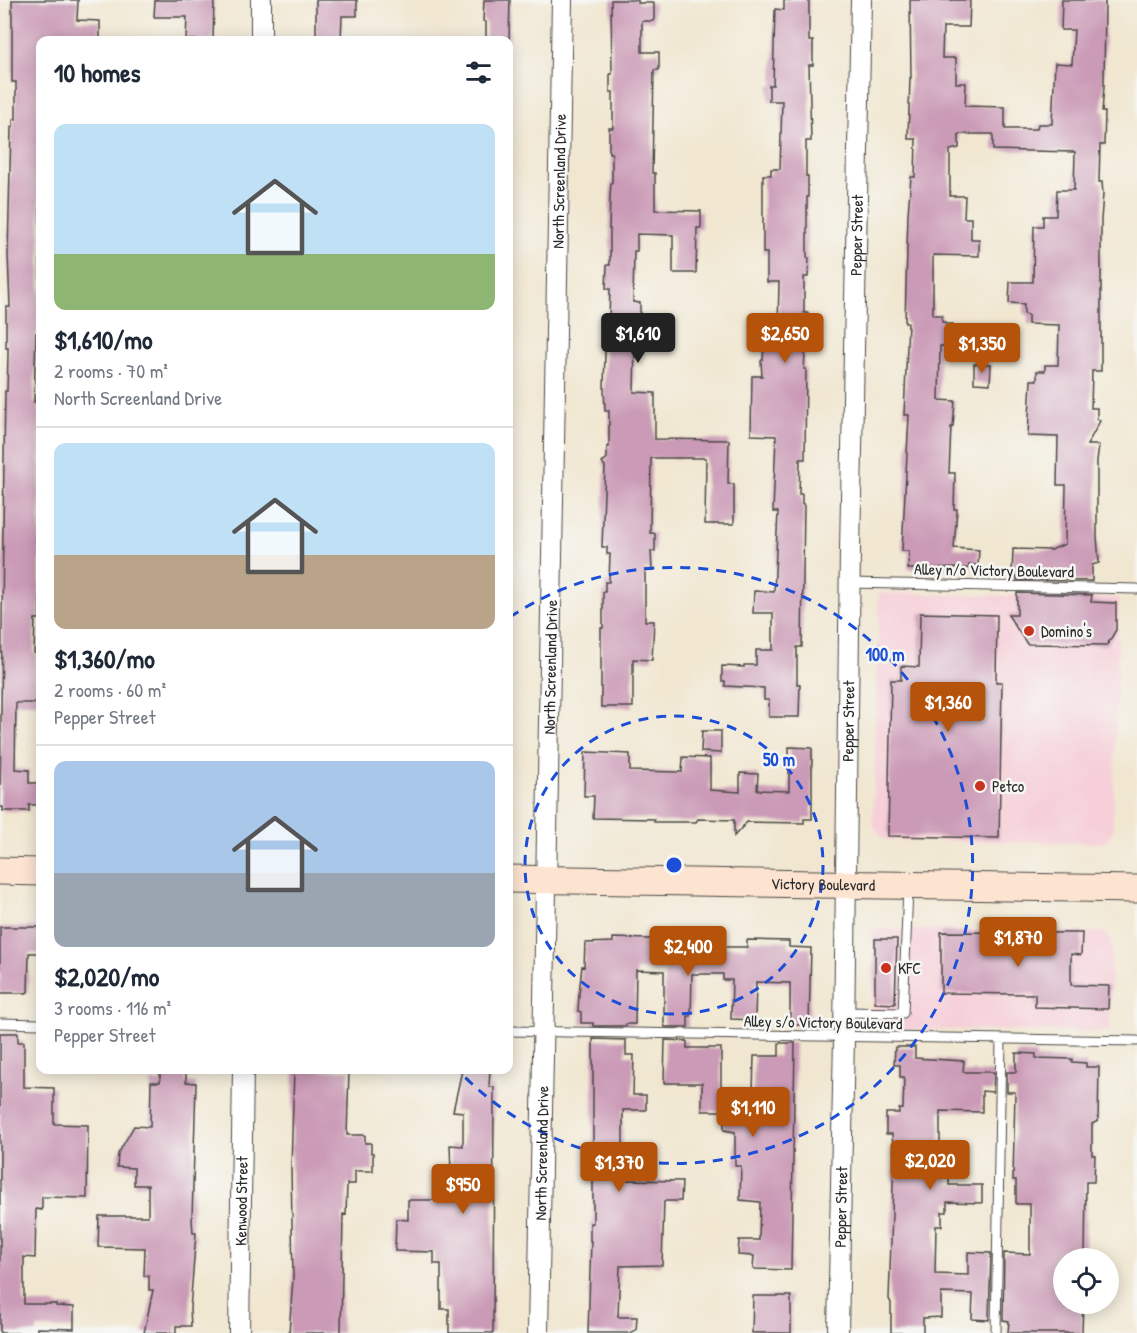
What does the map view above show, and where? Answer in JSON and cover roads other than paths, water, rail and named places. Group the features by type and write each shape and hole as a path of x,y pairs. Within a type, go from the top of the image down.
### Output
{"main road":[{"path":"0,871 36,872"},
{"name":"Victory Boulevard","path":"513,879 1137,889"}],"street":[{"path":"261,0 261,36"},
{"name":"North Screenland Drive","path":"538,1333 562,0"},
{"name":"Pepper Street","path":"838,1333 861,0"},
{"name":"Kenwood Street","path":"239,1333 243,1074"}],"lane":[{"name":"Alley n/o Victory Boulevard","path":"850,583 1137,589"},
{"path":"845,1012 903,1013 908,886"},
{"path":"0,1023 36,1023"},
{"name":"Alley s/o Victory Boulevard","path":"513,1032 1137,1041"},
{"path":"996,1333 1001,1040"}],"place":[{"name":"Domino's","path":"1029,631"},
{"name":"Petco","path":"980,786"},
{"name":"KFC","path":"886,968"}]}
